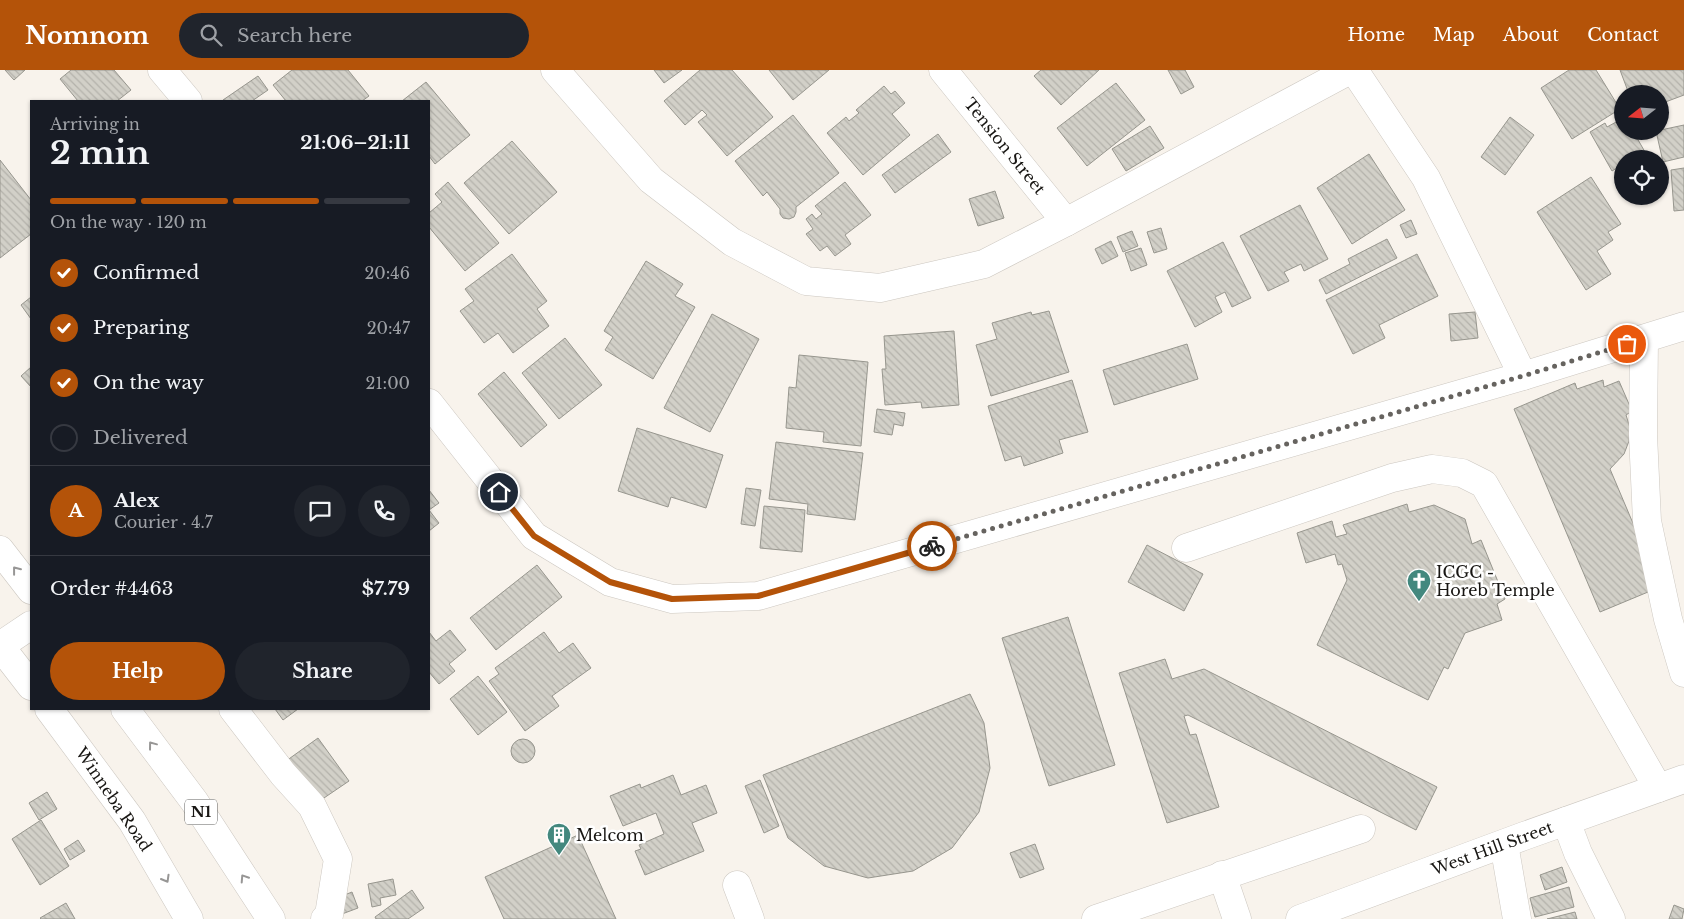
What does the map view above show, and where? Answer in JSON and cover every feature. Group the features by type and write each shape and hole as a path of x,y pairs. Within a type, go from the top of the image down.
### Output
{"main road":[{"path":"162,70 187,100"},
{"path":"555,70 652,180 732,242 806,281 880,288 984,264 1350,70"},
{"name":"Tension Street","path":"943,70 1066,222"},
{"path":"1354,70 1426,178 1523,376"},
{"path":"430,404 534,536 610,582 672,599 758,596 1523,376 1684,326"},
{"path":"1644,339 1643,435 1647,521 1668,619 1684,673"},
{"path":"1186,548 1392,478 1432,469 1462,473 1484,484 1658,788"},
{"path":"0,550 30,589"},
{"path":"30,626 0,646 30,685"},
{"name":"Winneba Road","path":"50,710 132,821 189,919"},
{"name":"N1","path":"126,710 194,801 271,919"},
{"path":"235,710 283,774 312,806 338,859 329,915 325,919"},
{"name":"West Hill Street","path":"1300,919 1684,779"},
{"path":"1566,821 1578,852 1611,919"},
{"path":"1096,919 1361,829"},
{"path":"1504,844 1516,919"},
{"path":"1222,875 1237,919"},
{"path":"737,885 750,919"}],"building":[{"path":"5,70 25,70 14,80"},
{"path":"71,70 114,70 131,90 118,100 77,100 60,79"},
{"path":"292,70 348,70 369,96 363,100 285,100 273,85"},
{"path":"654,70 682,70 664,83"},
{"path":"700,70 732,70 773,117 727,156 698,122 707,115 702,110 685,125 664,101"},
{"path":"769,70 829,70 793,100"},
{"path":"1041,70 1099,70 1061,105 1034,76"},
{"path":"1168,70 1185,70 1194,87 1181,94"},
{"path":"1569,70 1596,70 1614,99 1614,113 1572,139 1541,88"},
{"path":"1620,70 1684,70 1684,95 1669,101 1669,85 1626,85"},
{"path":"258,76 268,90 253,100 223,100"},
{"path":"426,82 470,135 435,164 430,157 430,100 403,100"},
{"path":"1116,83 1145,120 1087,166 1057,128"},
{"path":"884,86 891,94 895,91 905,103 892,114 910,135 863,175 827,133 846,117 849,121 859,113 856,110"},
{"path":"793,115 839,173 796,207 794,217 789,219 783,218 780,214 780,209 767,192 763,196 735,161"},
{"path":"1510,117 1534,135 1505,175 1481,157"},
{"path":"1605,123 1607,127 1614,123 1614,140 1638,140 1644,150 1614,150 1614,170 1612,171 1590,132"},
{"path":"1684,125 1684,157 1669,161 1669,150 1660,150 1658,140 1669,140 1669,128"},
{"path":"1150,126 1164,148 1126,171 1112,149"},
{"path":"938,134 951,152 895,193 882,175"},
{"path":"512,141 557,192 509,234 464,183"},
{"path":"1369,154 1405,210 1352,244 1317,188"},
{"path":"0,160 30,199 30,235 0,258"},
{"path":"1684,168 1684,210 1674,211 1671,170"},
{"path":"1591,177 1621,224 1608,232 1613,240 1597,251 1611,274 1586,290 1537,212"},
{"path":"448,182 499,243 465,271 430,228 430,212 442,202 435,194"},
{"path":"845,182 871,215 845,235 851,244 835,256 827,246 820,251 806,234 813,229 806,219 812,214 816,219 822,214 815,206"},
{"path":"995,191 1004,218 978,226 969,199"},
{"path":"1300,205 1328,259 1304,271 1301,264 1284,272 1289,281 1268,291 1240,236"},
{"path":"1411,220 1417,234 1406,238 1400,225"},
{"path":"1161,228 1167,249 1154,253 1147,232"},
{"path":"1132,231 1138,246 1123,252 1117,237"},
{"path":"1387,239 1397,258 1326,294 1319,280 1350,264 1348,259"},
{"path":"1111,241 1118,256 1102,264 1095,249"},
{"path":"1223,242 1251,298 1232,307 1225,292 1215,297 1222,312 1195,327 1167,271"},
{"path":"1141,248 1147,265 1131,271 1125,253"},
{"path":"512,254 547,301 537,309 549,326 513,353 498,333 484,343 460,311 474,301 465,289"},
{"path":"1417,254 1438,296 1379,325 1385,338 1353,354 1326,300"},
{"path":"646,261 683,284 675,296 695,307 653,379 605,350 613,337 604,331"},
{"path":"30,298 30,318 21,305"},
{"path":"1049,311 1069,372 991,396 976,345 997,339 992,323 1031,312 1032,315"},
{"path":"1475,312 1478,338 1451,341 1449,314"},
{"path":"712,314 759,339 710,432 664,408"},
{"path":"954,331 959,405 922,408 921,402 885,405 882,369 886,369 884,336"},
{"path":"565,338 602,385 559,419 522,373"},
{"path":"1187,344 1198,379 1114,405 1103,370"},
{"path":"799,355 868,362 861,446 823,442 824,432 786,428 789,387 796,388"},
{"path":"30,368 30,386 21,376"},
{"path":"504,372 547,425 521,447 478,394"},
{"path":"1072,380 1088,432 1059,440 1063,453 1024,466 1021,456 1005,461 988,406"},
{"path":"1603,380 1604,387 1619,381 1632,411 1626,415 1630,428 1629,441 1624,454 1610,469 1660,587 1600,612 1514,409 1575,383 1577,389"},
{"path":"877,409 905,413 903,426 894,424 892,435 874,432"},
{"path":"637,428 723,455 706,508 671,497 668,507 618,491"},
{"path":"776,442 863,453 855,520 807,514 808,504 769,499"},
{"path":"746,488 761,490 755,526 741,524"},
{"path":"430,491 439,503 430,509"},
{"name":"ICGC - Horeb Temple","path":"1407,504 1409,512 1434,505 1465,519 1472,544 1481,540 1505,599 1497,604 1502,620 1465,633 1448,669 1444,667 1428,700 1317,645 1347,580 1342,564 1338,565 1335,554 1306,563 1297,533 1332,521 1336,537 1347,534 1343,525"},
{"path":"764,506 805,510 802,552 760,548"},
{"path":"430,511 439,523 430,530"},
{"path":"1147,545 1203,574 1184,611 1128,582"},
{"path":"537,565 562,597 496,650 470,618"},
{"path":"1068,617 1115,765 1049,786 1002,638"},
{"path":"450,630 466,650 449,664 455,671 439,684 430,673 430,633 436,641"},
{"path":"544,632 559,653 573,643 591,668 552,696 559,706 525,731 489,681 499,674 495,668"},
{"path":"1165,659 1172,679 1204,669 1437,787 1416,830 1188,715 1184,716 1190,735 1196,734 1219,807 1167,823 1119,673"},
{"path":"478,676 507,712 478,735 450,699"},
{"path":"970,694 984,723 990,768 979,812 952,848 913,871 868,878 824,866 788,838 763,775"},
{"path":"276,710 297,710 283,720"},
{"path":"318,738 349,781 321,800 286,761"},
{"path":"523,739 531,743 535,751 531,759 523,763 515,759 511,751 515,743"},
{"path":"673,775 681,795 706,785 717,813 692,823 704,851 645,875 635,851 641,849 639,845 664,834 656,813 623,826 610,796 640,784 641,788"},
{"path":"760,780 779,826 764,833 745,786"},
{"path":"47,792 57,809 39,820 29,803"},
{"path":"41,820 69,866 40,885 12,839"},
{"name":"Melcom","path":"578,835 616,919 504,919 485,877"},
{"path":"78,840 85,851 70,860 64,849"},
{"path":"1035,844 1044,869 1020,878 1010,853"},
{"path":"1562,867 1567,882 1545,890 1540,875"},
{"path":"393,879 396,895 380,898 381,905 372,907 368,884"},
{"path":"1569,887 1574,907 1535,917 1530,898"},
{"path":"412,890 424,908 408,919 376,919 375,917"},
{"path":"352,892 358,908 342,914 337,898"},
{"path":"66,903 75,919 40,918"},
{"path":"1674,905 1684,909 1682,919 1669,919"},
{"path":"1575,912 1577,919 1547,919"}],"way so far":[{"path":"932,546 1523,376 1627,344"}],"place":[{"name":"ICGC - Horeb Temple","path":"1419,602"},
{"name":"Melcom","path":"559,856"}],"route":[{"path":"499,492 534,536 610,582 672,599 758,596 932,546"}]}
